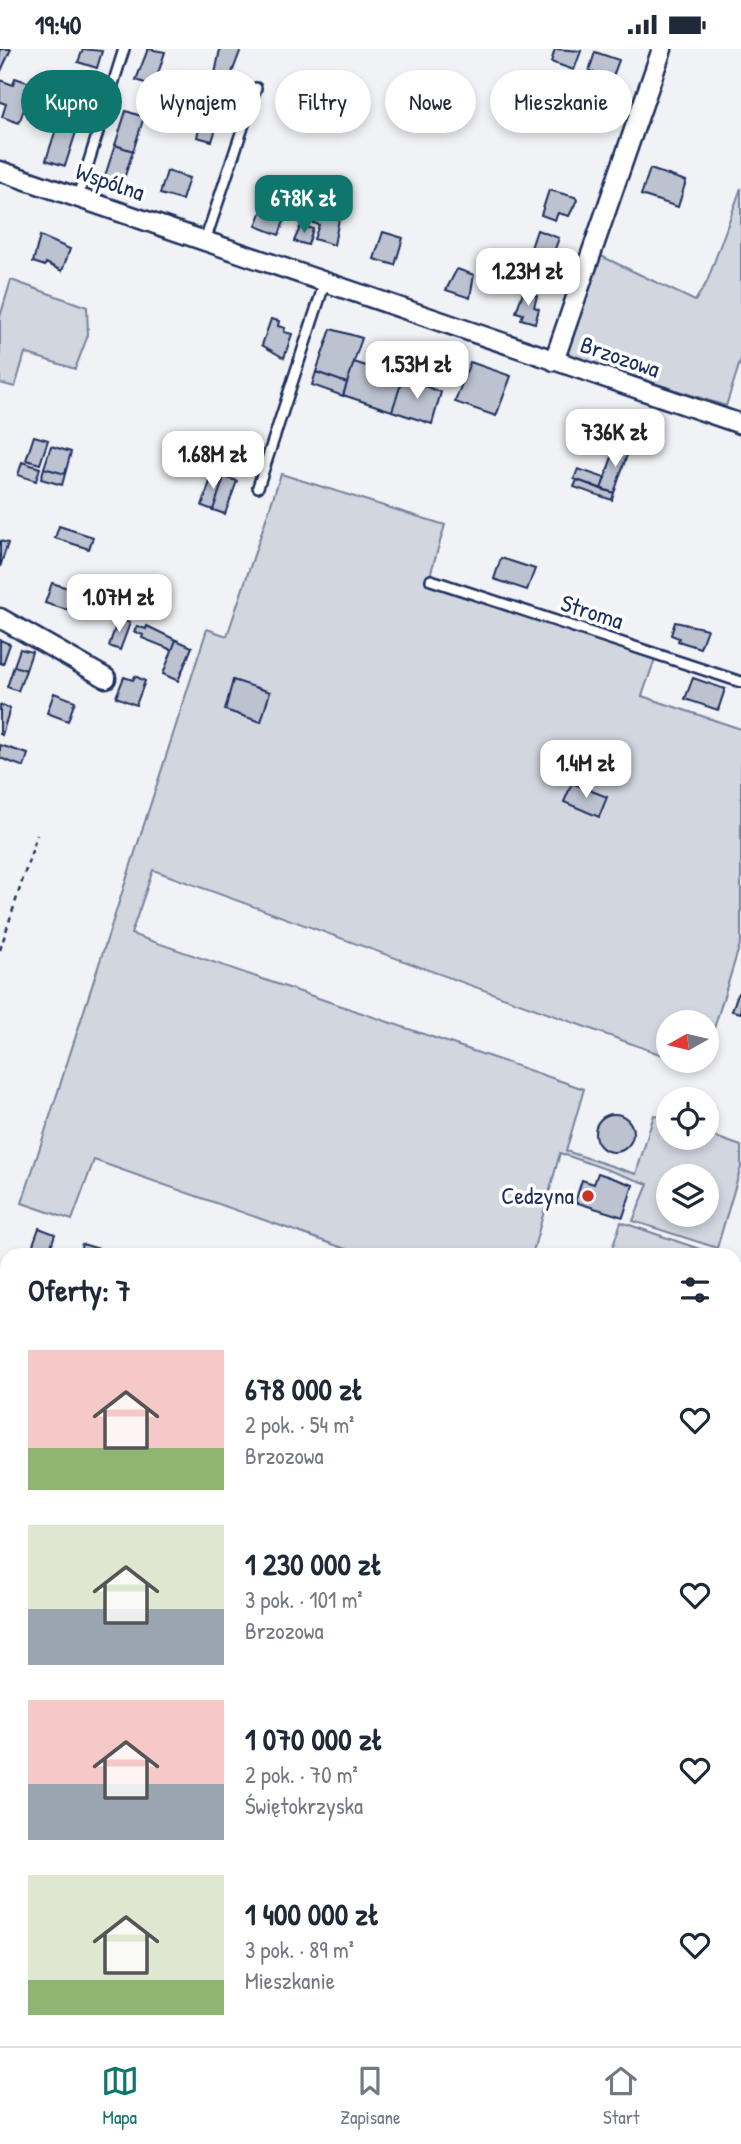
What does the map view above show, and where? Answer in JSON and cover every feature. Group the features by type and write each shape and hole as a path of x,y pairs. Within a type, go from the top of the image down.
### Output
{"street":[{"path":"554,361 662,49"},
{"name":"Wspólna","path":"0,171 205,240"},
{"name":"Brzozowa","path":"205,240 741,424"},
{"path":"0,618 106,678"}],"lane":[{"path":"78,196 124,49"},
{"path":"205,240 241,133"},
{"path":"258,487 325,282"},
{"name":"Stroma","path":"431,580 741,682"}],"path":[{"path":"0,950 37,835"}],"shaded area":[{"path":"741,188 741,359 726,406 566,355 599,255 695,301 707,282"},
{"path":"11,280 87,307 88,335 75,369 25,353 15,387 0,383 0,317"},
{"path":"281,474 445,525 431,572 432,580 657,653 642,696 741,729 741,941 719,1012 719,1010 656,1010 656,1053 153,870 131,934 584,1089 566,1151 636,1174 654,1115 656,1150 719,1150 719,1138 741,1146 741,1167 717,1248 633,1221 648,1184 560,1153 534,1248 343,1248 94,1160 72,1220 22,1203 207,629 227,636"},
{"path":"621,1222 697,1248 612,1248"}],"building":[{"path":"0,49 11,49 0,73"},
{"path":"83,49 102,51 97,68 78,62"},
{"path":"148,49 165,52 159,70 140,70"},
{"path":"220,49 241,49 233,70 216,70"},
{"path":"555,49 581,51 574,70 551,62"},
{"path":"595,52 619,60 615,70 589,70"},
{"path":"15,78 21,80 19,123 2,117 6,104 0,102 0,80 13,85"},
{"path":"126,111 136,114 136,133 139,133 133,151 115,145 119,133 122,133"},
{"path":"55,133 76,133 65,166 46,160"},
{"path":"198,133 215,133 212,141 197,137"},
{"path":"115,145 133,151 122,185 104,179"},
{"path":"650,169 686,181 678,207 641,195"},
{"path":"167,171 189,178 182,200 160,194"},
{"path":"549,190 575,197 577,200 569,216 558,213 555,220 541,215"},
{"path":"265,202 288,210 279,235 256,226"},
{"path":"318,211 339,219 334,245 314,239 319,225 313,223"},
{"path":"301,225 313,229 308,245 294,241"},
{"path":"537,230 559,238 549,265 528,257"},
{"path":"383,232 403,238 395,265 374,259"},
{"path":"40,236 70,249 62,271 46,263 45,266 33,262"},
{"path":"457,269 474,275 470,298 446,290"},
{"path":"523,292 537,296 534,307 539,309 535,323 521,319 523,314 516,312"},
{"path":"271,319 279,321 278,326 285,328 284,332 292,334 284,358 262,345"},
{"path":"331,329 362,338 347,383 316,372"},
{"path":"354,362 403,378 392,411 343,395"},
{"path":"470,362 511,376 496,416 455,402"},
{"path":"316,372 347,383 343,396 312,385"},
{"path":"403,378 441,392 432,424 392,411"},
{"path":"618,413 627,413 639,420 630,447 608,442"},
{"path":"34,436 48,440 40,464 26,460"},
{"path":"616,445 629,449 614,493 601,489"},
{"path":"51,446 71,452 65,474 44,468"},
{"path":"221,448 232,452 224,477 213,472"},
{"path":"22,462 40,468 36,481 18,475"},
{"path":"44,468 65,474 62,485 41,479"},
{"path":"578,469 605,478 601,489 574,479"},
{"path":"213,472 224,477 213,510 202,506"},
{"path":"224,477 237,481 225,514 213,510"},
{"path":"577,480 614,493 612,500 574,487"},
{"path":"59,526 93,537 89,549 55,538"},
{"path":"0,541 8,543 0,567"},
{"path":"501,558 535,569 527,590 494,579"},
{"path":"52,583 74,590 67,610 45,603"},
{"path":"118,619 130,623 120,650 109,646"},
{"path":"675,622 707,629 700,648 678,641 679,638 671,635"},
{"path":"137,626 146,629 147,626 176,640 172,650 142,638 143,635 134,632"},
{"path":"0,640 10,644 3,664 0,663"},
{"path":"176,640 192,647 178,681 163,674"},
{"path":"20,649 32,652 26,670 14,666"},
{"path":"14,666 26,670 18,691 7,687"},
{"path":"135,676 145,681 136,705 116,697 124,677 133,680"},
{"path":"693,678 725,689 718,710 685,699"},
{"path":"233,680 270,692 261,722 225,710"},
{"path":"54,693 75,701 68,721 47,713"},
{"path":"0,705 10,708 2,735 0,734"},
{"path":"0,745 28,754 24,767 0,758"},
{"path":"572,783 607,797 599,817 564,802"},
{"path":"738,993 741,994 741,1013 732,1011"},
{"path":"614,1114 627,1120 633,1133 627,1146 614,1152 601,1146 595,1133 601,1120"},
{"path":"598,1173 633,1185 623,1217 575,1202 582,1180 594,1184"},
{"path":"39,1228 55,1234 50,1248 32,1248"}],"place":[{"name":"Cedzyna","path":"588,1196"}]}
